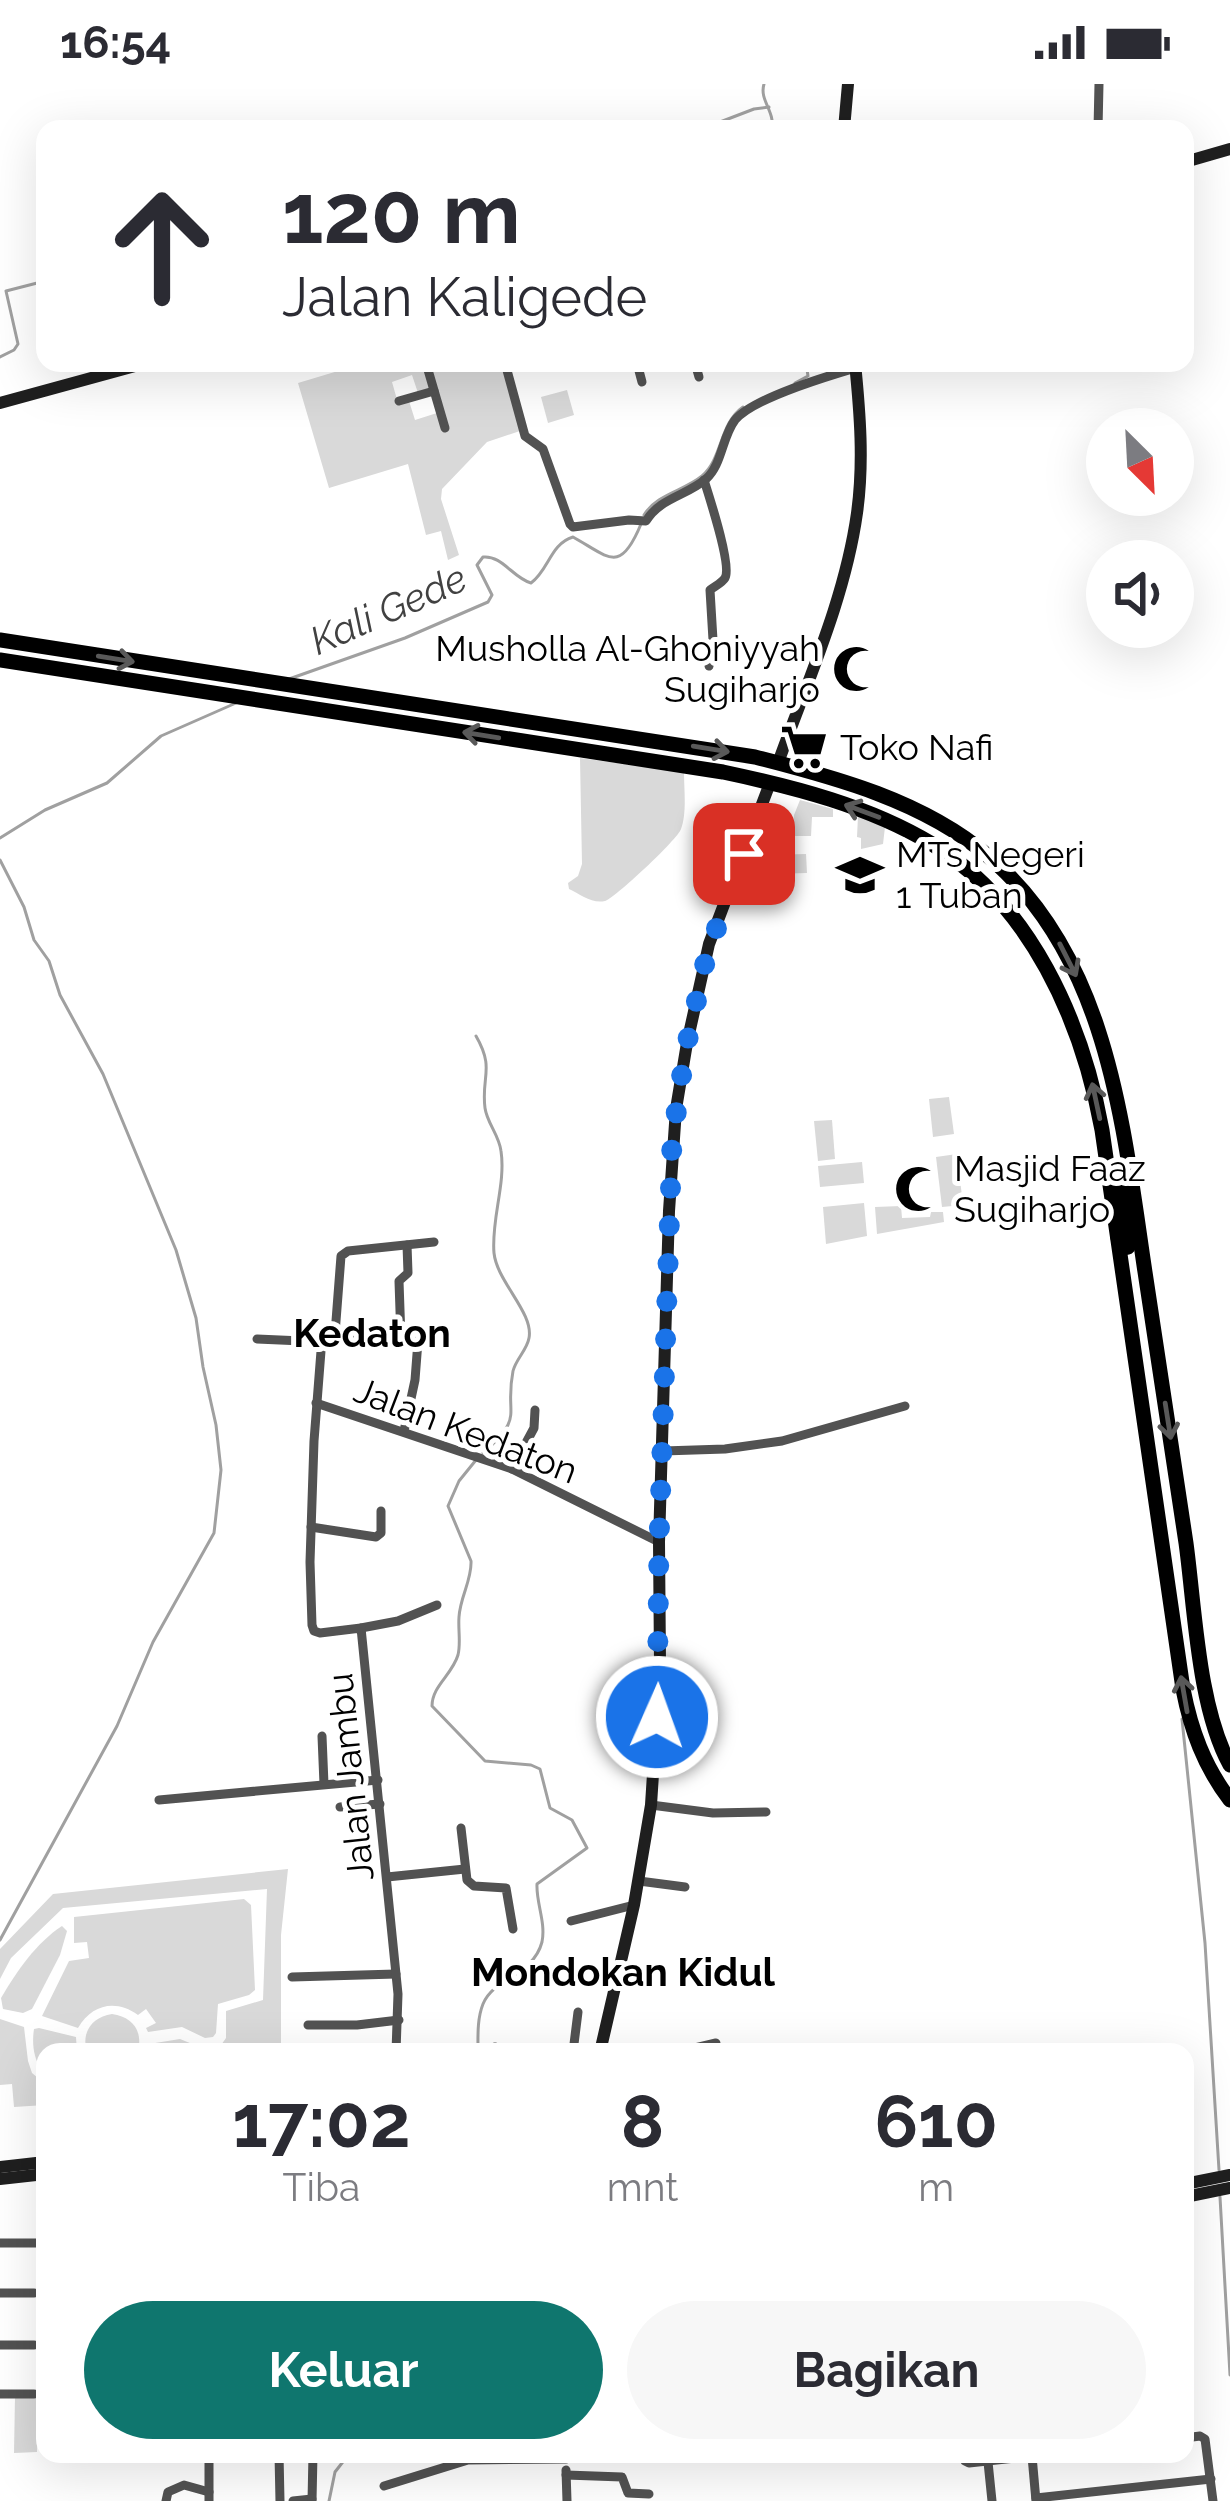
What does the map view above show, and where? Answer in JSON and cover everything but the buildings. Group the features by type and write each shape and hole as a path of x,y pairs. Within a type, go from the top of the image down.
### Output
{"highway":[{"path":"0,640 778,763 908,808 969,842 1006,874 1047,922 1083,990 1108,1059 1144,1263 1205,1685 1214,1731 1230,1765"},
{"path":"0,660 667,762 770,783 865,812 930,843 969,871 1013,918 1041,958 1087,1063 1102,1130 1188,1714 1202,1755 1229,1798"},
{"path":"553,728 544,731 545,736 651,752 667,762"},
{"path":"1118,1238 1122,1248 1128,1247 1115,1140 1121,1121"},
{"path":"1139,1388 1146,1372 1131,1257 1138,1255 1144,1263"}],"street":[{"path":"845,120 848,84"},
{"path":"1098,120 1099,84"},
{"path":"1194,159 1230,149"},
{"path":"0,404 114,372"},
{"path":"429,372 445,428"},
{"path":"507,372 525,436 543,449 570,525 640,521 711,473 741,414 835,372"},
{"path":"639,372 642,382"},
{"path":"698,372 699,377"},
{"path":"778,763 836,601 851,543 860,458 855,372"},
{"path":"399,401 434,391"},
{"path":"704,480 726,571 724,580 710,590 710,666"},
{"path":"602,2043 651,1805 660,1666 659,1542 672,1142 683,1062 712,935 770,783"},
{"path":"400,1340 399,1284 408,1273 407,1245 434,1241"},
{"name":"Jalan Jambu","path":"397,2043 397,1974 362,1628 322,1633 313,1629 311,1527 319,1372 328,1341 335,1334 341,1256 348,1251 407,1245"},
{"path":"257,1339 434,1342"},
{"path":"404,1431 418,1341"},
{"name":"Jalan Kedaton","path":"316,1403 512,1469 659,1542"},
{"path":"663,1451 782,1441 905,1406"},
{"path":"512,1469 534,1428 535,1410"},
{"path":"311,1527 376,1537 381,1533 381,1511"},
{"path":"362,1628 398,1622 437,1605"},
{"path":"322,1736 324,1784"},
{"path":"159,1800 377,1780"},
{"path":"340,1807 380,1804"},
{"path":"651,1805 713,1813 766,1812"},
{"path":"461,1828 468,1882 506,1888 513,1929"},
{"path":"387,1876 465,1869"},
{"path":"638,1881 685,1887"},
{"path":"571,1921 634,1905"},
{"path":"292,1977 397,1974"},
{"path":"574,2043 578,2012"},
{"path":"308,2025 399,2020"},
{"path":"0,2167 36,2163"},
{"path":"0,2179 36,2175"},
{"path":"1194,2182 1230,2175"},
{"path":"1194,2195 1230,2188"},
{"path":"0,2243 36,2243"},
{"path":"0,2293 34,2293"},
{"path":"0,2345 34,2345"},
{"path":"0,2394 34,2394"},
{"path":"1194,2437 1205,2439 1213,2501"},
{"path":"166,2501 168,2492 179,2486 209,2496 209,2463"},
{"path":"279,2463 280,2501"},
{"path":"293,2501 312,2500 313,2463"},
{"path":"384,2486 458,2463"},
{"path":"566,2463 566,2501"},
{"path":"988,2463 992,2501"},
{"path":"1033,2463 1036,2499 1211,2480"},
{"path":"566,2475 622,2476 628,2493 649,2494"}],"shaded area":[{"path":"335,372 504,372 520,431 487,442 442,489 459,555 448,560 441,531 426,535 408,464 329,488 298,383","holes":["412,375 418,393 431,390 437,413 415,420 409,401 398,403 392,382"]},
{"path":"567,390 574,415 548,423 541,397"},
{"path":"580,758 684,772 681,829 645,868 600,902 569,889 568,883 578,876 582,864"},
{"path":"800,800 833,809 833,817 812,817 811,836 793,836"},
{"path":"858,816 885,827 883,844 861,849"},
{"path":"806,854 807,873 772,874 771,855"},
{"path":"865,858 873,886 849,892 847,859"},
{"path":"949,1097 954,1134 933,1137 929,1099"},
{"path":"832,1120 835,1159 818,1161 814,1121"},
{"path":"957,1154 963,1205 942,1207 936,1157"},
{"path":"862,1162 864,1183 820,1187 818,1166"},
{"path":"864,1203 867,1236 826,1244 823,1207"},
{"path":"901,1206 902,1218 943,1212 944,1222 877,1234 875,1207"},
{"path":"288,1869 281,1935 281,2043 222,2043 226,2011 263,2000 267,1889 63,1908 11,1958 0,1979 0,1949 53,1894"},
{"path":"244,1899 251,1905 255,1990 218,2004 213,2037 182,2027 148,2032 146,2028 156,2023 146,2009 138,2015 105,2006 78,2028 42,2016 69,1961 89,1958 87,1942 74,1943 74,1917"},
{"path":"62,1926 67,1931 60,1955 32,2009 23,2013 3,2009 1,1998 20,1968"},
{"path":"112,2014 126,2018 135,2026 139,2043 86,2043 90,2027"},
{"path":"0,2019 24,2027 28,2061 36,2076 36,2106 14,2107 12,2084 0,2085"},
{"path":"34,2029 76,2037 76,2043 36,2043 36,2060"},
{"path":"36,2396 36,2452 14,2453 15,2397"}],"waterway":[{"name":"Kali Gede","path":"764,84 771,120"},
{"path":"725,120 769,107"},
{"path":"0,357 18,344 6,291 36,283"},
{"name":"Kali Gede","path":"795,383 807,372"},
{"name":"Kali Gede","path":"644,515 656,502 709,469 729,422 743,407"},
{"name":"Kali Gede","path":"289,679 405,638 488,602 492,595 477,565 483,557 531,583 565,540 573,537 605,555 620,556 641,524"},
{"name":"Kali Gede","path":"0,838 45,810 107,783 161,736 236,703"},
{"path":"0,860 24,907 34,940 49,961 60,995 103,1074 176,1250 196,1318 221,1470 214,1533 153,1642 117,1726 0,1940"},
{"path":"476,1036 486,1065 486,1113 501,1151 494,1253 529,1328 528,1342 513,1371 509,1422 483,1453"},
{"path":"476,1460 459,1481 448,1506 471,1568 460,1610 458,1655 435,1692 432,1706 485,1761 540,1769 550,1808 572,1820 587,1848 537,1884 542,1942 531,1962 488,1995 478,2043"},
{"path":"1182,1719 1205,1943 1219,2170"},
{"path":"1220,2197 1230,2375"},
{"path":"329,2501 335,2472 342,2463"}],"place":[{"name":"Musholla Al-Ghoniyyah Sugiharjo","path":"856,669"},
{"name":"Toko Nafi","path":"804,747"},
{"name":"MTs Negeri 1 Tuban","path":"860,875"},
{"name":"Masjid Faaz Sugiharjo","path":"918,1189"}],"district":[{"name":"Kedaton","path":"372,1333"},
{"name":"Mondokan Kidul","path":"623,1972"}],"route":[{"path":"657,1717 672,1142 685,1052 707,954 744,854"}]}
